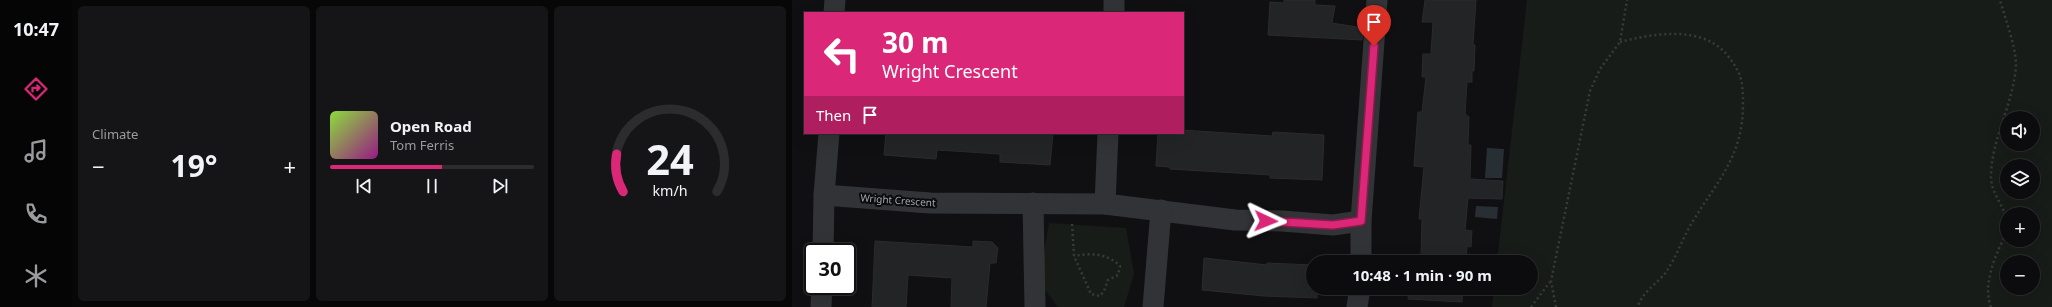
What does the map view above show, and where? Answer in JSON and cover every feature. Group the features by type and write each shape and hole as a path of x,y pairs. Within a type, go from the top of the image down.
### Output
{"street":[{"path":"834,0 834,12"},
{"path":"1114,0 1114,12"},
{"path":"1361,255 1361,221 1377,0"},
{"path":"823,243 824,195 829,134"},
{"path":"1105,204 1108,134"},
{"name":"Wright Crescent","path":"824,195 930,203 1105,204 1235,220 1282,221 1333,225 1361,221"},
{"path":"1033,204 1034,307"},
{"path":"1153,307 1161,210"},
{"path":"822,295 822,307"},
{"path":"1357,307 1359,295"}],"path":[{"path":"1556,307 1551,281 1590,91 1600,69 1620,42 1627,0"},
{"path":"1991,307 1988,301 1990,278 2006,231 2005,212 1994,193 1991,179 1993,156 2012,89 2016,64 2000,0"},
{"path":"1620,42 1652,34 1682,34 1710,41 1725,53 1739,70 1743,88 1742,124 1738,144 1731,161 1692,221 1666,271 1647,293 1638,307"},
{"path":"1071,204 1074,256 1091,294 1100,296 1104,291 1108,280 1118,275 1120,266 1114,261 1091,253 1074,256"},
{"path":"1531,307 1551,281"}],"shaded area":[{"path":"1527,0 2052,0 2052,307 1492,307 1493,295 1538,295 1538,255 1498,255"},
{"path":"1487,148 1504,149 1502,178 1485,178"},
{"path":"1476,206 1498,207 1497,219 1475,217"},
{"path":"1049,223 1126,228 1134,274 1124,307 1058,307 1039,282"}],"building":[{"path":"1284,0 1315,0 1315,5 1335,6 1332,23 1363,28 1362,40 1268,35 1270,2 1284,3"},
{"path":"1425,0 1476,0 1473,45 1475,45 1474,71 1472,71 1472,82 1467,82 1465,114 1469,117 1468,145 1471,145 1470,179 1503,181 1502,199 1468,198 1465,230 1472,231 1471,247 1467,246 1466,255 1421,255 1422,219 1419,219 1424,167 1414,166 1418,112 1422,112 1426,77 1422,77 1423,54 1431,54 1433,22 1422,22"},
{"path":"1184,130 1272,136 1273,132 1324,135 1322,180 1270,178 1270,175 1170,169 1170,167 1156,166 1158,134 1184,134"},
{"path":"886,134 1053,134 1050,165 1000,162 1000,154 937,150 936,159 884,155"},
{"path":"875,241 973,247 973,241 992,242 998,248 996,263 990,263 986,307 951,307 952,278 908,275 906,307 872,307"},
{"path":"1204,258 1267,265 1267,263 1306,265 1306,295 1317,295 1317,298 1264,296 1202,290"},
{"path":"1408,295 1462,295 1462,302 1408,299"}],"route":[{"path":"1266,221 1333,225 1361,221 1374,46"}]}
